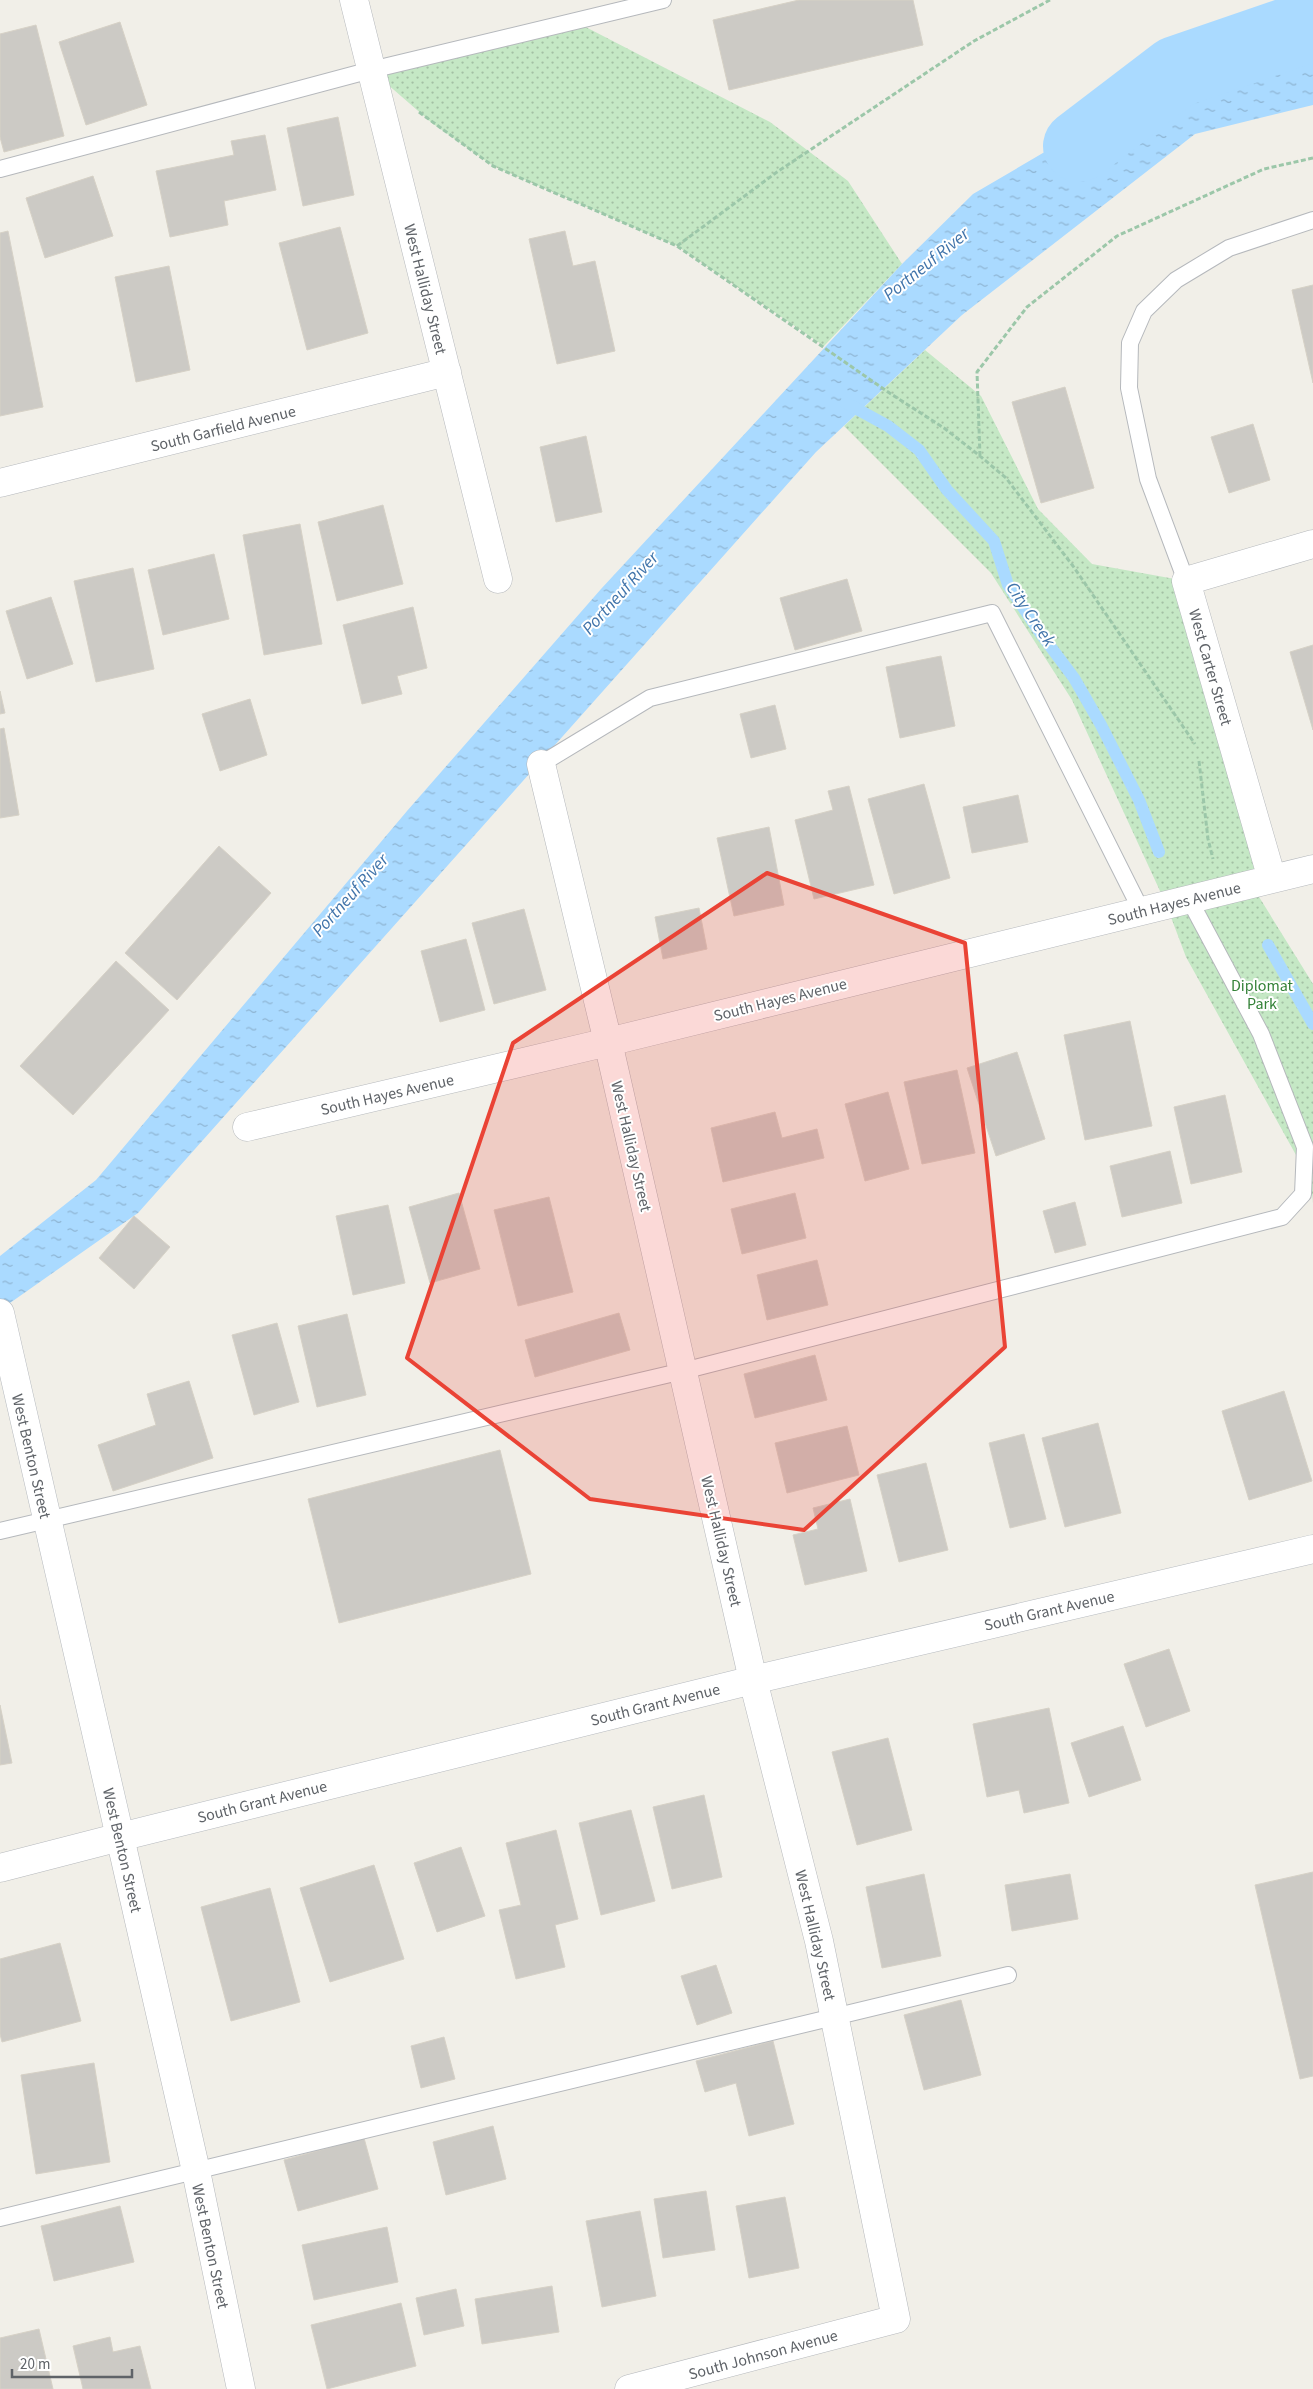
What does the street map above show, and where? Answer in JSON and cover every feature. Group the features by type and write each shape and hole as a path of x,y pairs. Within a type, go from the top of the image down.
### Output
{"street":[{"name":"West Halliday Street","path":"354,0 498,579"},
{"name":"South Garfield Avenue","path":"0,483 447,372"},
{"path":"1186,581 1313,544"},
{"name":"West Carter Street","path":"1186,581 1272,879"},
{"name":"West Halliday Street","path":"541,764 608,1042 753,1680 819,1941 896,2319"},
{"name":"South Hayes Avenue","path":"247,1127 608,1042 1313,869"},
{"name":"West Benton Street","path":"2,1324 196,2171 241,2389"},
{"name":"South Grant Avenue","path":"0,1868 120,1836 753,1680 1313,1549"},
{"name":"South Johnson Avenue","path":"629,2389 896,2319"}],"lane":[{"path":"0,169 371,70 663,0"},
{"path":"1186,581 1148,479 1129,388 1130,343 1144,311 1176,280 1229,248 1313,220"},
{"path":"541,764 650,698 992,613 1142,910"},
{"path":"0,1530 683,1371 1282,1217 1303,1194 1305,1147 1261,1034 1189,899"},
{"path":"0,2218 1008,1976"}],"path":[{"path":"677,246 777,172 974,41 1050,0"},
{"path":"412,106 432,124 493,166 677,246 768,307 891,394 944,428 980,456 1006,478 1073,566 1198,747"},
{"path":"980,456 977,372 1027,307 1117,236 1264,169 1313,158"},
{"path":"1199,756 1208,839 1221,891"}],"highlighted area":[{"path":"767,873 965,943 1005,1347 804,1530 590,1499 407,1358 513,1043"}],"green space":[{"path":"574,21 770,122 848,181 902,264 824,346 677,246 493,166 432,123 371,70"},
{"name":"Diplomat Park","path":"925,350 981,396 1038,509 1092,564 1186,581 1272,879 1251,884 1313,984 1313,1203 1311,1182 1186,957 1166,904 1072,700 991,573 844,426"}],"water":[{"path":"1313,31 1313,105 1195,134 962,315 816,452 138,1213 0,1310 0,1256 96,1180 407,811 601,589 902,264 973,194 1159,85"}],"building":[{"path":"799,0 913,0 923,45 729,90 713,20"},
{"path":"120,22 147,105 86,125 59,42"},
{"path":"36,25 64,136 4,152 0,137 0,34"},
{"path":"338,117 354,195 303,206 287,128"},
{"path":"265,135 276,190 224,201 228,225 170,237 156,171 234,155 231,141"},
{"path":"93,176 113,236 45,258 26,198"},
{"path":"340,227 368,333 307,350 279,243"},
{"path":"8,231 43,407 0,416 0,233"},
{"path":"565,231 573,266 595,261 615,351 557,364 529,239"},
{"path":"169,266 190,370 136,382 115,277"},
{"path":"1313,285 1313,383 1292,290"},
{"path":"1065,387 1094,488 1041,503 1012,402"},
{"path":"1253,424 1270,480 1229,493 1211,437"},
{"path":"586,436 602,512 556,522 540,447"},
{"path":"383,505 403,584 337,601 318,522"},
{"path":"300,524 322,644 264,655 243,535"},
{"path":"214,554 229,619 163,635 148,570"},
{"path":"133,568 154,669 96,682 74,581"},
{"path":"847,579 862,631 795,650 780,598"},
{"path":"51,597 73,664 27,679 6,611"},
{"path":"413,607 427,668 397,676 402,694 362,704 343,625"},
{"path":"1313,645 1313,730 1290,652"},
{"path":"941,656 955,726 900,738 886,667"},
{"path":"0,691 5,713 0,714"},
{"path":"250,699 267,755 220,771 202,714"},
{"path":"775,705 786,749 751,758 740,714"},
{"path":"4,728 19,815 0,818 0,729"},
{"path":"924,784 950,878 894,894 868,799"},
{"path":"849,786 874,885 814,899 795,820 833,810 828,791"},
{"path":"1018,795 1028,842 972,853 963,807"},
{"path":"769,827 784,905 734,916 717,838"},
{"path":"219,846 271,893 177,1000 125,953"},
{"path":"699,908 707,949 663,959 655,917"},
{"path":"524,909 546,990 494,1004 472,923"},
{"path":"466,939 485,1010 440,1022 421,951"},
{"path":"116,961 169,1010 73,1115 20,1066"},
{"path":"1130,1021 1152,1126 1085,1140 1064,1035"},
{"path":"1017,1052 1045,1139 996,1156 967,1068"},
{"path":"957,1070 975,1153 922,1164 904,1082"},
{"path":"888,1092 909,1169 865,1181 845,1104"},
{"path":"1225,1095 1242,1172 1191,1184 1174,1107"},
{"path":"775,1112 782,1138 817,1129 824,1158 723,1182 711,1128"},
{"path":"1170,1151 1182,1203 1122,1217 1110,1166"},
{"path":"459,1193 480,1269 430,1283 409,1207"},
{"path":"795,1193 806,1238 742,1254 731,1209"},
{"path":"549,1197 573,1292 518,1306 494,1210"},
{"path":"1075,1202 1086,1245 1055,1253 1043,1211"},
{"path":"388,1205 405,1283 353,1295 336,1216"},
{"path":"134,1216 170,1247 134,1289 99,1258"},
{"path":"817,1260 828,1305 767,1320 757,1275"},
{"path":"619,1313 630,1350 535,1377 525,1340"},
{"path":"347,1314 366,1395 317,1407 298,1326"},
{"path":"277,1323 299,1402 254,1415 232,1335"},
{"path":"815,1355 827,1400 755,1418 744,1374"},
{"path":"189,1381 213,1458 113,1491 98,1445 156,1425 147,1394"},
{"path":"1284,1391 1312,1481 1249,1500 1222,1411"},
{"path":"1098,1423 1121,1513 1065,1527 1042,1438"},
{"path":"847,1426 859,1475 787,1493 775,1443"},
{"path":"1024,1434 1046,1519 1010,1528 989,1443"},
{"path":"500,1450 531,1574 339,1623 308,1499"},
{"path":"926,1463 948,1550 899,1562 877,1475"},
{"path":"850,1499 867,1571 805,1585 793,1535 818,1529 813,1508"},
{"path":"1169,1649 1190,1711 1146,1727 1124,1664"},
{"path":"0,1705 12,1763 0,1765"},
{"path":"1049,1708 1069,1803 1024,1813 1019,1790 987,1797 973,1724"},
{"path":"1123,1726 1141,1780 1089,1797 1071,1743"},
{"path":"888,1738 912,1830 857,1845 832,1752"},
{"path":"704,1795 722,1877 672,1889 653,1807"},
{"path":"631,1810 655,1901 601,1915 579,1823"},
{"path":"556,1830 578,1919 555,1925 565,1967 516,1979 499,1910 521,1905 506,1843"},
{"path":"461,1847 485,1916 437,1932 414,1863"},
{"path":"374,1865 404,1959 330,1982 300,1888"},
{"path":"1313,1872 1313,2076 1300,2079 1255,1885"},
{"path":"924,1874 941,1956 882,1968 866,1887"},
{"path":"1070,1874 1078,1919 1012,1931 1005,1885"},
{"path":"270,1888 300,2002 231,2021 201,1907"},
{"path":"60,1943 81,2021 2,2042 0,2034 0,1959"},
{"path":"716,1965 732,2013 697,2025 681,1976"},
{"path":"961,2000 981,2075 924,2090 904,2015"},
{"path":"444,2037 455,2079 421,2088 411,2046"},
{"path":"773,2041 794,2124 749,2136 736,2083 705,2092 696,2061"},
{"path":"94,2063 110,2162 36,2174 21,2075"},
{"path":"493,2126 506,2179 446,2195 433,2142"},
{"path":"364,2138 378,2189 298,2211 284,2160"},
{"path":"706,2191 715,2250 663,2258 654,2199"},
{"path":"785,2197 799,2268 749,2278 736,2206"},
{"path":"120,2206 134,2262 54,2281 41,2226"},
{"path":"640,2211 656,2296 602,2307 586,2221"},
{"path":"387,2227 398,2282 314,2300 302,2245"},
{"path":"552,2286 559,2332 482,2344 475,2299"},
{"path":"456,2289 464,2326 424,2335 416,2298"},
{"path":"401,2303 416,2366 327,2389 311,2325"},
{"path":"39,2329 53,2389 0,2389 0,2338"},
{"path":"110,2337 113,2352 140,2346 151,2389 83,2389 73,2346"}],"waterway":[{"name":"Portneuf River","path":"1079,146 1176,72 1313,25"},
{"name":"City Creek","path":"846,403 888,426 919,450 947,490 994,541 1008,585 1074,678 1101,725 1139,800 1159,852"},
{"name":"City Creek","path":"1268,945 1313,1024"}]}
